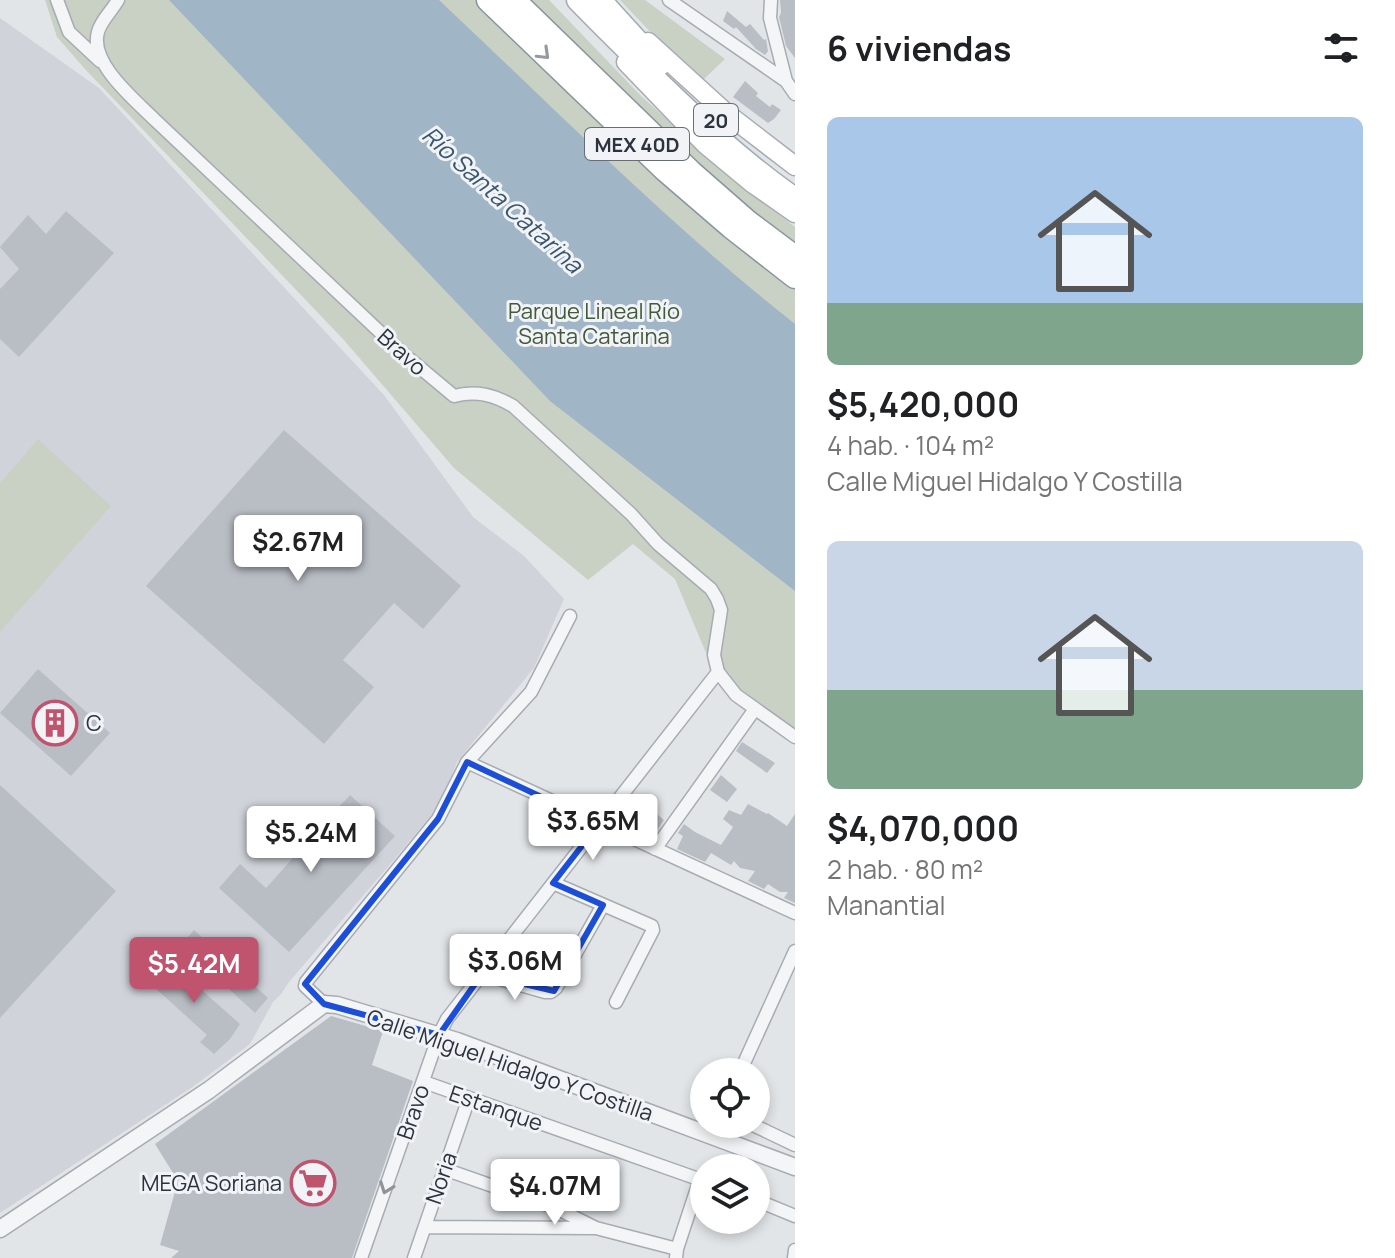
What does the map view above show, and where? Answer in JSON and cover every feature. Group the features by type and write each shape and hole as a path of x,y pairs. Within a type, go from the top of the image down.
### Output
{"highway":[{"name":"MEX 40D","path":"488,0 666,171 795,277"},
{"name":"MEX 40D","path":"514,0 691,172 747,221 795,257"}],"main road":[{"name":"20","path":"577,0 615,28 663,54 726,113 795,166"},
{"name":"20","path":"601,0 615,28 621,56 681,121 752,183 795,213"},
{"name":"20","path":"615,28 712,133 760,174 795,198"},
{"name":"20","path":"638,52 795,184"}],"street":[{"name":"Bravo","path":"57,0 69,32 105,65 155,120 410,359 454,396 467,392 484,394 513,406 631,514 658,544 711,589 721,610 714,655 718,672 447,1019 361,1258"},
{"path":"105,65 98,52 98,29 118,0"},
{"path":"669,0 786,81"},
{"path":"771,0 770,18 786,81 795,94"},
{"path":"0,1229 209,1090 324,1004 305,986 306,982 438,819 467,762 532,691 570,616"},
{"path":"718,672 736,695 795,737"},
{"path":"655,849 755,709"},
{"path":"467,762 795,913"},
{"path":"553,883 651,924 653,928 616,1002"},
{"path":"482,974 551,992 603,905"},
{"path":"746,1058 795,951"},
{"name":"Calle Miguel Hidalgo Y Costilla","path":"324,1004 337,1005 439,1035 690,1122"},
{"name":"Estanque","path":"424,1082 690,1176"},
{"name":"Noria","path":"414,1258 469,1098"},
{"path":"770,1133 795,1145"},
{"name":"Calle Miguel Hidalgo Y Costilla","path":"731,1138 795,1167"},
{"path":"444,1169 556,1208 596,1228 677,1253 690,1215"},
{"path":"770,1206 795,1216"},
{"path":"425,1227 596,1228"},
{"path":"794,1258 795,1250"}],"highlighted area":[{"path":"467,762 599,824 553,883 603,905 554,991 482,974 439,1035 324,1004 305,984 438,819"}],"shaded area":[{"path":"0,18 99,88 384,395 473,517 524,556 564,599 534,668 457,762 432,814 273,1002 250,1044 194,1086 0,1213"}],"green space":[{"name":"Parque Lineal Río Santa Catarina","path":"45,0 549,0 641,96 795,227 795,731 714,672 675,579 633,544 588,580 454,468 343,339 57,37"},
{"path":"620,0 645,0 725,59 702,81 682,65"},
{"path":"38,439 111,506 0,632 0,483"}],"water":[{"name":"Río Santa Catarina","path":"169,0 439,0 658,207 795,324 795,591 550,401"}],"building":[{"path":"780,0 795,0 795,58 786,46 779,17"},
{"path":"727,11 746,27 750,24 766,39 768,51 765,55 736,27 734,29 723,21"},
{"path":"745,81 758,93 756,96 770,107 772,104 781,110 768,123 733,97"},
{"path":"66,211 114,253 19,357 0,339 0,289 19,269 0,247 28,215 46,234"},
{"path":"284,430 461,586 423,629 394,603 343,660 374,687 324,744 146,586"},
{"name":"C","path":"38,669 110,733 71,776 0,713"},
{"path":"742,742 775,763 767,773 736,751"},
{"path":"721,775 737,789 727,802 710,790"},
{"path":"0,785 116,891 0,1018"},
{"path":"350,795 395,836 289,952 219,888 240,864 266,888 292,859 274,843 282,835 299,850"},
{"path":"748,804 787,826 795,814 795,903 784,898 788,892 780,892 768,884 764,889 748,881 755,871 740,868 734,861 731,865 711,853 705,862 677,849 683,836 678,833 684,824 721,845 733,827 723,819 729,810 741,815"},
{"path":"651,809 664,820 652,837 637,830"},
{"path":"194,930 268,998 255,1013 181,945"},
{"path":"169,961 240,1024 214,1054 200,1042 207,1035 142,976 154,964 161,971"},
{"path":"331,1016 383,1031 372,1065 413,1081 352,1258 171,1258 179,1251 160,1245 178,1181 155,1144"}],"place":[{"name":"C","path":"55,723"},
{"name":"MEGA Soriana","path":"313,1183"}]}
